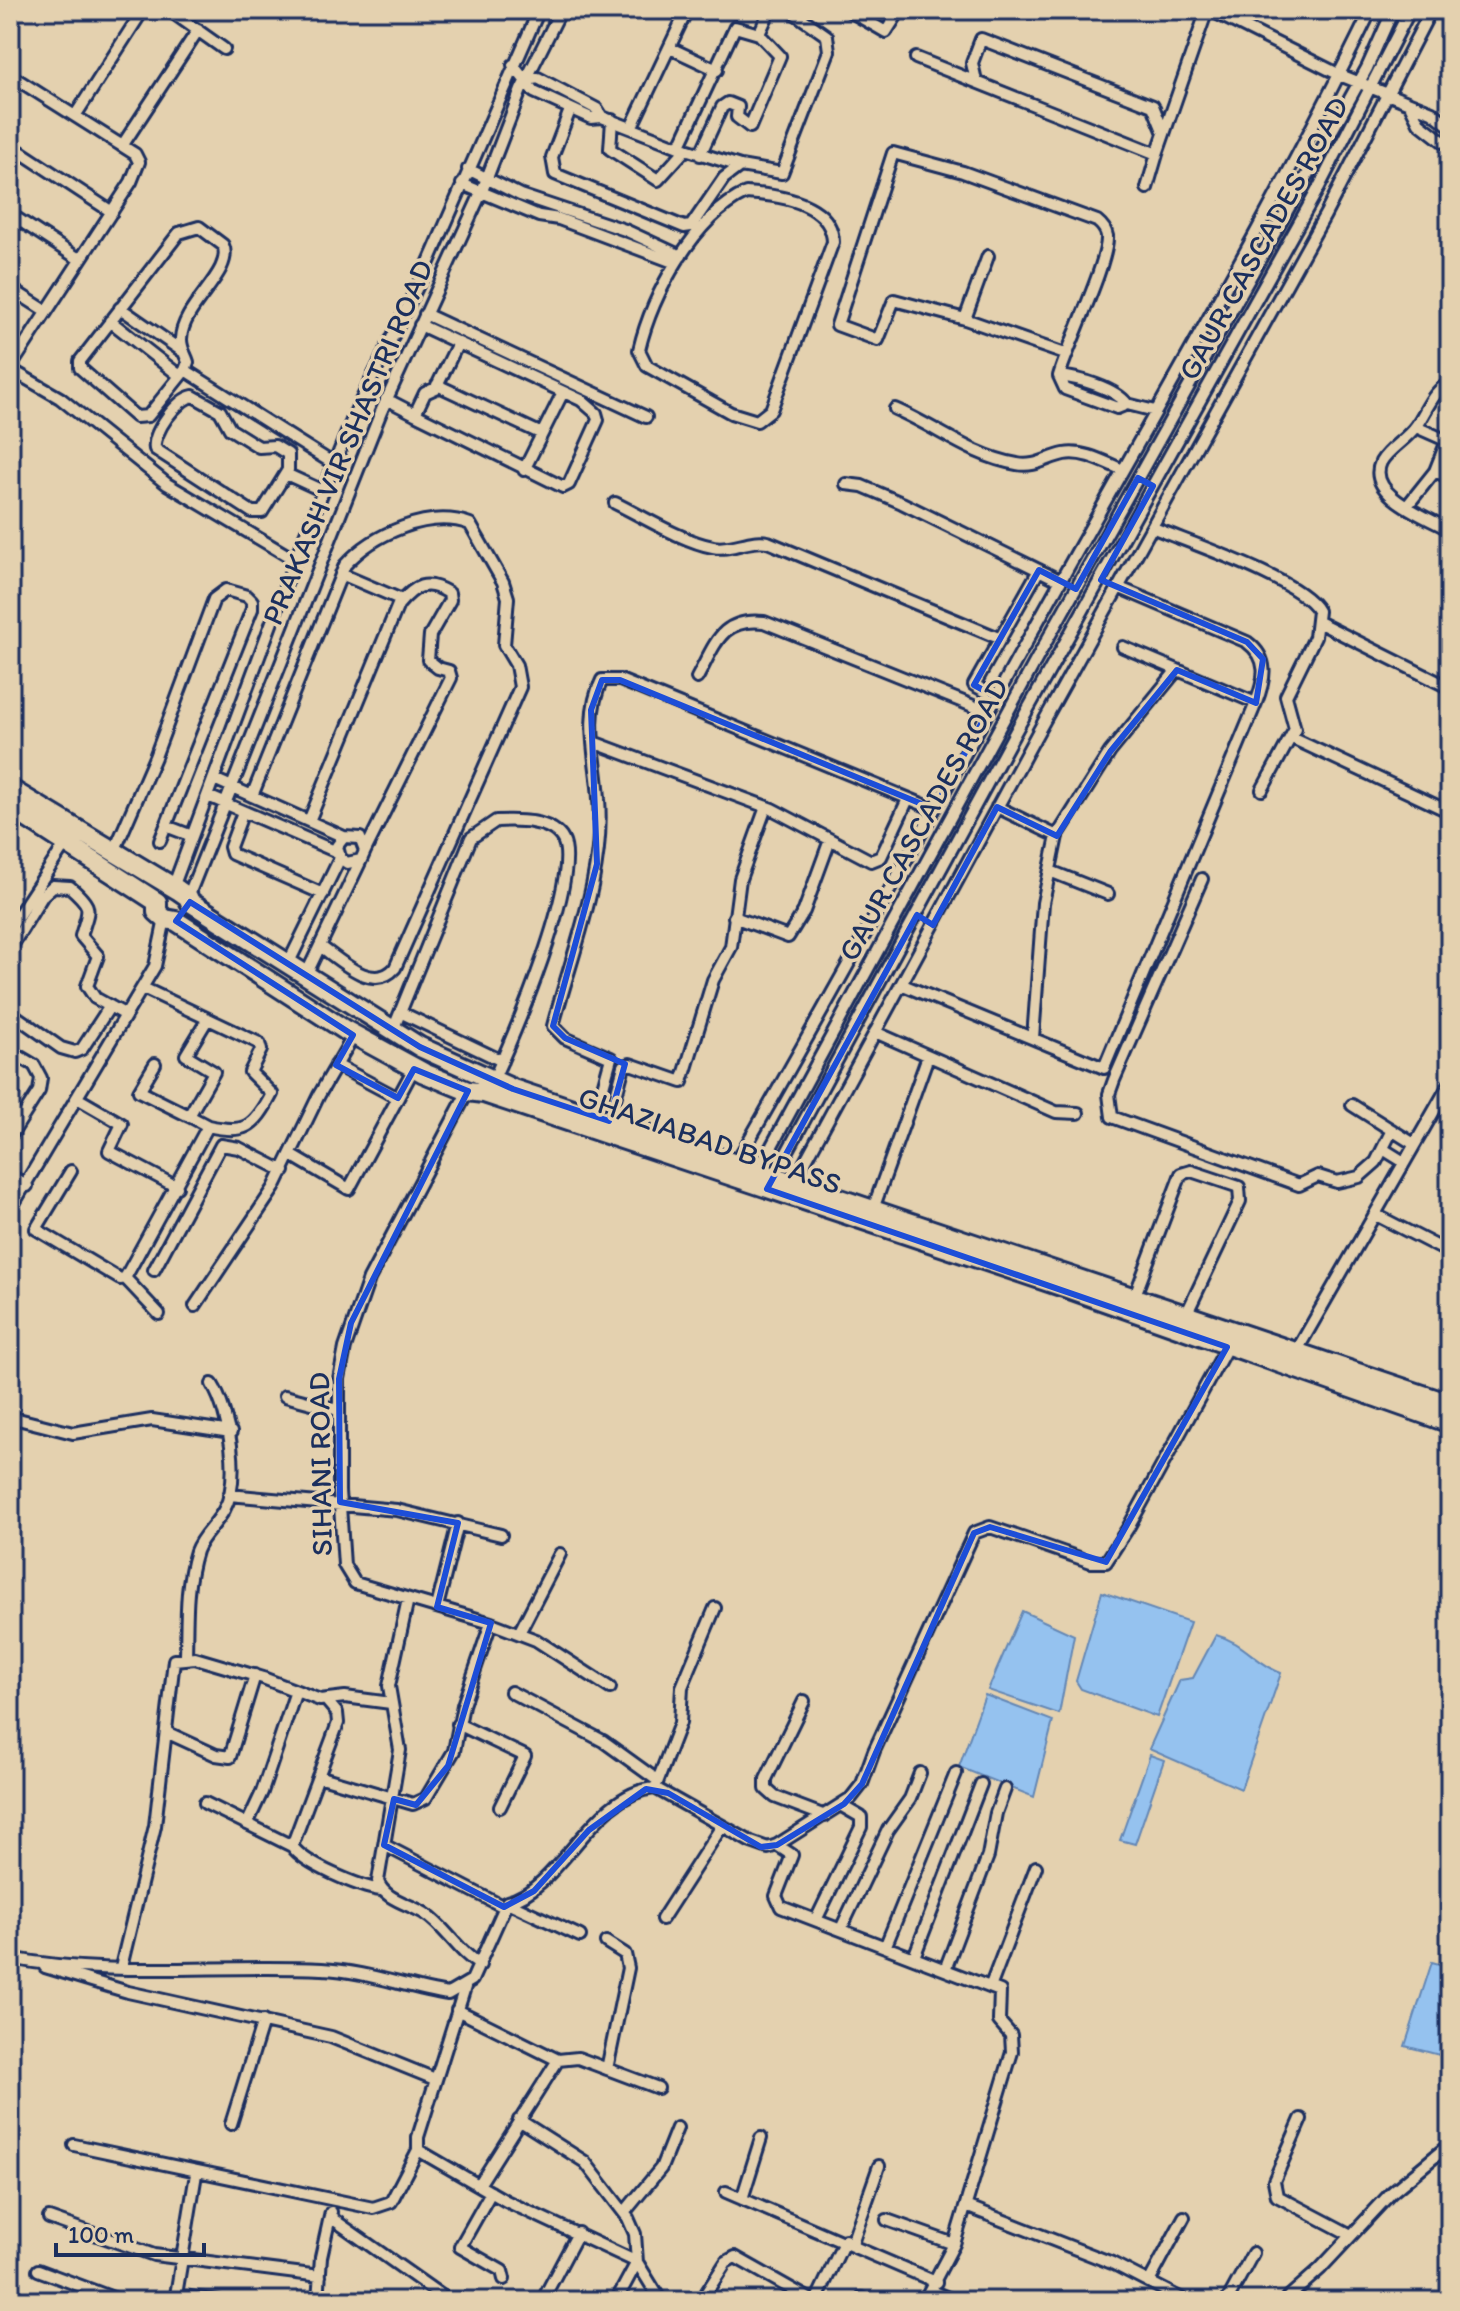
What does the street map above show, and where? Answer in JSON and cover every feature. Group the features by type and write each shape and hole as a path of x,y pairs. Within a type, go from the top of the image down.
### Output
{"highway":[{"name":"GHAZIABAD BYPASS","path":"10,789 113,854 175,905 354,1035 414,1068 468,1091 763,1179 1227,1347 1448,1414"},
{"name":"GHAZIABAD BYPASS","path":"11,811 175,905 288,964 420,1047 493,1080 736,1163 763,1179 794,1182 1296,1352 1448,1414"}],"street":[{"path":"75,116 143,10"},
{"path":"169,10 224,49"},
{"name":"PRAKASH VIR SHASTRI ROAD","path":"175,905 192,836 323,491 360,402 425,271 539,10"},
{"name":"PRAKASH VIR SHASTRI ROAD","path":"175,905 226,803 386,399 561,10"},
{"path":"631,128 687,10"},
{"path":"759,34 770,10"},
{"path":"527,80 538,78 597,109 607,118 700,155 782,173 829,51 827,36 790,10"},
{"path":"848,10 886,32 900,10"},
{"path":"1147,188 1208,10 1340,75 1411,107 1432,112 1450,126"},
{"path":"736,1163 888,898 934,809 1340,75 1371,10"},
{"name":"GAUR CASCADES ROAD","path":"763,1179 904,906 1041,651 1359,83 1393,10"},
{"name":"GAUR CASCADES ROAD","path":"763,1179 917,915 1372,88 1410,10"},
{"path":"794,1182 1080,654 1154,528 1237,376 1389,96 1431,10"},
{"path":"607,118 610,149 658,180 682,148 735,27 759,34 780,56 750,127 737,117 738,107 728,103 722,107 700,155"},
{"path":"122,146 198,30"},
{"path":"976,81 972,63 981,39 1153,106 1164,133"},
{"path":"670,48 717,70"},
{"path":"916,58 1157,154"},
{"path":"513,65 534,92 591,118 607,118"},
{"path":"10,75 122,146 138,158 139,167 10,368 60,398 167,484 295,560"},
{"path":"1411,107 1419,123 1450,147"},
{"path":"570,110 552,157 555,174 684,227 691,226 724,178 740,166"},
{"path":"10,145 112,212"},
{"path":"1065,354 965,319 894,300 878,340 837,325 893,153 963,172 1097,221 1104,227 1107,235 1102,261 1059,376 1073,377 1122,397 1127,404 1155,411"},
{"path":"468,169 534,201 625,230 678,260"},
{"path":"462,184 539,216 573,224 678,260"},
{"path":"746,193 789,199 826,217 833,242 771,410 764,418 757,421 741,418 641,360 642,340 678,260 726,202 746,193"},
{"path":"573,224 578,213"},
{"path":"10,214 79,259"},
{"path":"120,308 182,351 188,362 183,373 148,416 136,417 79,365 110,321 120,308 179,233 192,227 206,231 223,245 227,256 186,317 182,351"},
{"path":"620,241 625,230"},
{"path":"965,319 988,256"},
{"path":"10,288 46,311"},
{"path":"425,314 646,417"},
{"path":"110,321 183,373 334,464"},
{"path":"386,399 524,470 566,486 593,437 596,413 563,392 420,325"},
{"path":"415,414 425,393 437,385 458,343"},
{"path":"1220,367 1237,376"},
{"path":"1450,383 1438,391 1416,427 1382,461 1378,473 1380,484 1407,506 1450,530"},
{"path":"437,385 542,434"},
{"path":"524,470 563,392"},
{"path":"193,396 220,411 230,429 259,447 282,449 290,461 286,474 265,510 252,512 159,455 154,438 182,400 193,396"},
{"path":"360,402 381,412"},
{"path":"895,409 952,442 1018,465 1036,464 1069,453 1123,470"},
{"path":"1407,506 1435,471 1449,442 1416,427"},
{"path":"1435,471 1450,478"},
{"path":"286,474 323,491"},
{"path":"1138,478 1153,486"},
{"path":"846,484 862,486 902,503 1061,581"},
{"path":"615,503 709,547 728,549 750,541 768,542 1001,639"},
{"path":"252,796 341,574 355,554 412,523 442,517 470,524 489,552 505,590 504,645 516,665 520,687 395,968 389,975 377,979 365,977 320,946"},
{"path":"1154,528 1247,566 1314,603 1318,622 1315,637 1286,696 1294,721 1292,738 1262,790"},
{"path":"996,697 974,685 1039,570"},
{"path":"341,574 402,600"},
{"path":"306,975 451,678 449,671 438,668 428,660 430,635 448,608 449,593 433,584 417,586 402,600 309,821"},
{"path":"903,985 1104,1068 1256,703 1264,670 1257,650 1120,588"},
{"path":"113,854 155,757 214,599 222,591 231,591 251,598 252,609 160,841"},
{"path":"697,678 719,637 732,625 742,620 764,622 988,712"},
{"path":"1318,622 1450,688"},
{"path":"1026,643 1041,651"},
{"path":"1064,645 1080,654"},
{"path":"1123,647 1256,703"},
{"path":"1033,1038 1043,903 1057,836 1110,752 1177,670"},
{"path":"766,807 740,879 731,947 713,980 682,1082 628,1065 565,1038 553,1026 597,864 600,804 591,710 602,680 620,680 934,809"},
{"path":"1292,738 1450,812"},
{"path":"593,742 766,807 871,861 881,857 908,799"},
{"path":"214,779 344,837 360,838 363,856"},
{"path":"208,796 339,855 347,863 363,856"},
{"path":"997,807 1057,836"},
{"path":"243,812 230,847 232,854 323,894"},
{"path":"393,1030 471,838 496,821 549,827 563,840 565,868 535,983 493,1080"},
{"path":"166,826 192,836"},
{"path":"288,964 323,894 344,837"},
{"path":"734,917 788,937 804,911 830,840"},
{"path":"10,928 66,843"},
{"path":"1050,871 1108,894"},
{"path":"1202,879 1114,1080 1109,1094 1112,1117 1299,1185 1318,1176 1337,1182 1359,1177 1376,1162 1392,1130"},
{"path":"10,949 43,895 53,886 70,887 84,898 90,913 82,930 82,942 98,956 87,986 95,998 126,1015"},
{"path":"888,898 904,906"},
{"path":"10,1210 143,988 157,960 175,905"},
{"path":"917,915 933,925"},
{"path":"143,988 260,1044 250,1072 272,1094 257,1120 236,1131 208,1126 139,1091 155,1064"},
{"path":"10,1012 61,1048 75,1052 110,1006"},
{"path":"402,1013 502,1061"},
{"path":"189,1116 214,1072 186,1055 207,1020"},
{"path":"875,1032 1056,1112 1078,1113"},
{"path":"195,1306 284,1171 354,1035"},
{"path":"10,1051 34,1065 41,1078 39,1091 10,1137"},
{"path":"873,1209 928,1056"},
{"path":"602,1118 611,1058"},
{"path":"336,1065 398,1098"},
{"path":"602,1118 624,1066 628,1065"},
{"path":"291,1155 349,1189 414,1068"},
{"path":"1296,1352 1449,1088"},
{"name":"SIHANI ROAD","path":"468,1091 369,1279 351,1323 339,1379 338,1410 344,1565 349,1579 519,1633 555,1650 610,1688"},
{"path":"77,1098 122,1124 109,1151 177,1187"},
{"path":"1352,1105 1414,1144"},
{"path":"10,1110 22,1117"},
{"path":"125,1278 208,1126"},
{"path":"154,1270 221,1145 239,1148 284,1171"},
{"path":"1383,1149 1404,1162"},
{"path":"71,1171 36,1229 120,1279 125,1278"},
{"path":"1134,1298 1181,1174 1191,1171 1239,1187 1242,1197 1186,1315"},
{"path":"10,1175 27,1186"},
{"path":"1376,1215 1450,1253"},
{"path":"125,1278 159,1314"},
{"path":"511,1692 584,1730 656,1784 722,1826 761,1847 777,1845 842,1806 862,1784 970,1538 982,1528 990,1527 1091,1562 1106,1562 1117,1548 1227,1347"},
{"path":"186,1656 187,1593 192,1566 202,1539 225,1509 229,1495 231,1432 220,1396 212,1384"},
{"path":"285,1396 338,1410"},
{"path":"10,1417 73,1433 152,1420 231,1432"},
{"path":"229,1495 340,1502 458,1523 501,1535"},
{"path":"437,1607 458,1523"},
{"path":"519,1633 560,1554"},
{"path":"381,1890 378,1877 394,1799 400,1750 391,1703 392,1661 408,1599"},
{"path":"74,2145 334,2202 373,2208 387,2205 418,2150 418,2137 465,1987 480,1965 506,1905 534,1891 568,1850 620,1802 656,1784 680,1723 682,1687 715,1608"},
{"path":"318,1776 413,1804 426,1798 448,1766 458,1724 491,1623"},
{"path":"121,1967 155,1826 174,1660 186,1656 255,1675 326,1700 345,1697 391,1703"},
{"path":"166,1732 216,1755 230,1757 255,1675"},
{"path":"247,1824 262,1792 296,1691"},
{"path":"292,1846 338,1723 337,1713 326,1700"},
{"path":"804,1701 766,1779 766,1789 775,1797 825,1816"},
{"path":"458,1724 525,1756 500,1807"},
{"path":"841,1929 888,1830 910,1799 920,1773"},
{"path":"886,1945 956,1773"},
{"path":"914,1957 981,1784"},
{"path":"946,1967 988,1856 996,1813 1005,1789"},
{"path":"205,1803 292,1846 305,1859 357,1884 381,1890 427,1915 463,1953 480,1965"},
{"path":"816,1920 861,1827 861,1817 842,1806"},
{"path":"662,1919 722,1826"},
{"path":"384,1845 506,1905 580,1936"},
{"path":"777,1845 790,1851 793,1859 775,1901 781,1907 946,1967 1000,1991 999,2021 1011,2035 1013,2046 954,2244 924,2301"},
{"path":"991,1985 1036,1867"},
{"path":"606,1942 625,1954 628,1968 607,2069"},
{"path":"10,1958 128,1992 352,2043 435,2079"},
{"path":"32,1962 121,1967 326,1969 385,1977 448,1994 465,1987"},
{"path":"457,2010 558,2060 571,2057 658,2088"},
{"path":"231,2124 263,2021"},
{"path":"479,2185 558,2060"},
{"path":"1301,2119 1274,2181 1274,2191 1277,2196 1351,2235"},
{"path":"519,2120 585,2162 624,2213 635,2234 637,2262 661,2301"},
{"path":"624,2213 661,2168 677,2128"},
{"path":"742,2199 761,2138"},
{"path":"1284,2301 1416,2170 1450,2144"},
{"path":"418,2150 491,2192 637,2262"},
{"path":"701,2301 726,2262 735,2257 814,2301 849,2242 879,2166"},
{"path":"196,2174 176,2298 219,2301"},
{"path":"491,2192 460,2247 502,2271 504,2279"},
{"path":"726,2192 849,2242 934,2286 955,2301"},
{"path":"318,2301 334,2202"},
{"path":"966,2206 1077,2248 1149,2282 1168,2297 1186,2301"},
{"path":"330,2217 449,2301"},
{"path":"1149,2282 1184,2217"},
{"path":"49,2218 144,2252 320,2276"},
{"path":"887,2220 954,2244"},
{"path":"542,2301 578,2233"},
{"path":"1227,2301 1253,2253"},
{"path":"616,2301 637,2262"},
{"path":"38,2270 121,2301"}],"highlighted area":[{"path":"1138,478 1153,486 1101,580 1247,642 1263,659 1256,703 1177,670 1110,752 1057,836 997,807 933,925 917,915 767,1189 1227,1347 1106,1562 990,1527 974,1533 862,1784 844,1804 777,1845 761,1847 668,1793 646,1789 589,1830 534,1891 504,1907 384,1845 394,1799 416,1805 448,1766 491,1623 437,1607 458,1523 340,1502 339,1379 351,1323 468,1091 414,1069 398,1098 336,1065 353,1035 176,921 190,902 420,1047 513,1089 609,1121 625,1064 565,1038 553,1026 597,864 591,710 602,680 620,680 934,809 996,697 974,685 1039,570 1076,589"}],"water":[{"path":"1102,1592 1190,1622 1157,1717 1081,1689 1076,1681"},
{"path":"1022,1611 1074,1635 1059,1714 988,1690"},
{"path":"1216,1635 1234,1642 1281,1673 1241,1789 1149,1749 1180,1680 1193,1678"},
{"path":"985,1695 1053,1721 1034,1797 959,1767"},
{"path":"1150,1755 1164,1760 1135,1844 1120,1840"},
{"path":"1432,1962 1450,1967 1447,2057 1405,2046"}]}
